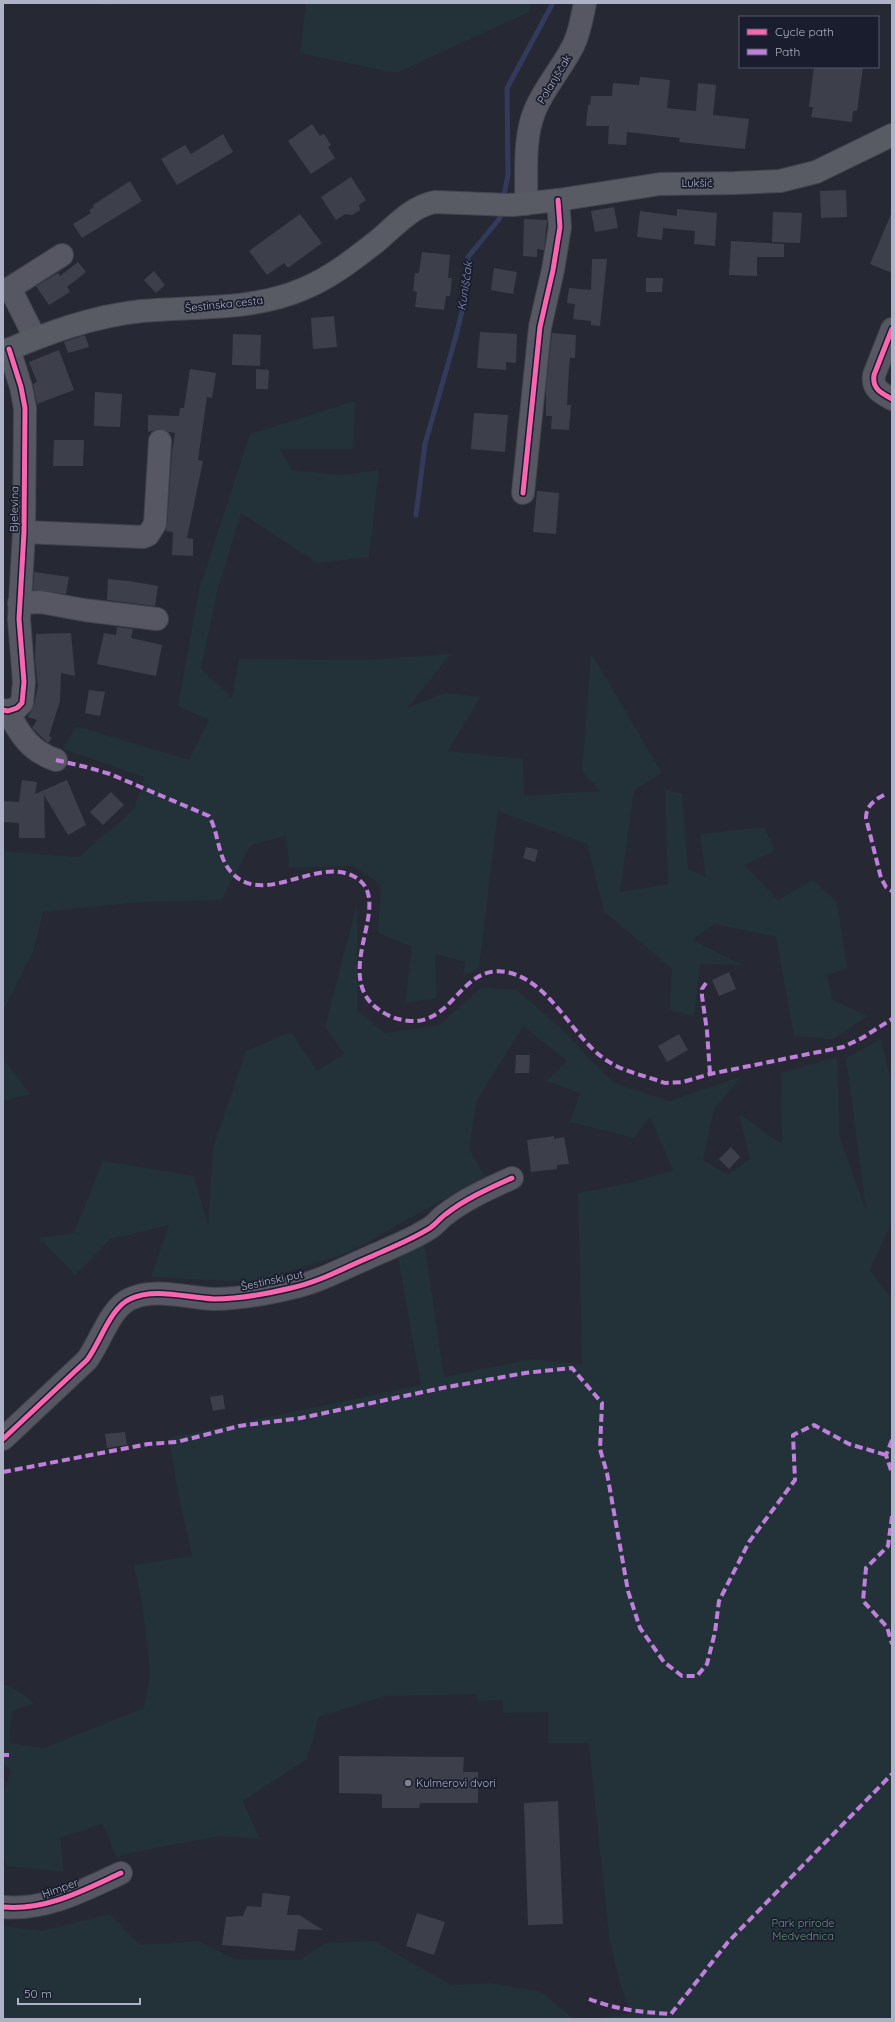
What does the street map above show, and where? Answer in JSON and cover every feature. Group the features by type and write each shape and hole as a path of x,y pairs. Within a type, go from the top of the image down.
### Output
{"main road":[{"name":"Lukšić","path":"511,204 558,200 660,184 735,183 794,178 826,168 892,135"},
{"name":"Šestinska cesta","path":"6,350 36,338 90,320 141,311 233,306 286,296 329,276 427,203 449,202 511,204"}],"street":[{"name":"Polanjščak","path":"511,204 535,110 546,88 574,44 580,28 585,3"},
{"path":"523,493 540,327 553,270 560,227 558,200"},
{"path":"36,338 10,288 62,256"},
{"path":"892,329 873,381 878,390 892,399"},
{"name":"Bjelevina","path":"6,350 21,387 25,408 24,532 19,603 23,695 22,703 17,708 6,710"},
{"name":"Bjelevina","path":"24,532 143,537 148,535 154,524 160,441"},
{"path":"19,603 40,602 84,610 157,619"},
{"path":"6,710 31,746 39,752 56,760"},
{"name":"Šestinski put","path":"3,1439 87,1360 95,1349 112,1317 128,1300 137,1296 150,1294 213,1299 238,1298 263,1295 294,1288 324,1278 431,1228 453,1210 512,1178"},
{"name":"Himper","path":"3,1907 38,1906 64,1898 121,1872"}],"green space":[{"path":"103,3 164,3 102,5"},
{"path":"306,3 531,3 529,12 396,73 300,53"},
{"path":"355,401 353,449 280,449 292,470 342,475 379,470 369,557 318,563 241,513 217,592 201,669 232,698 239,659 364,660 451,654 407,708 444,693 480,697 448,751 523,759 524,796 600,791 582,771 591,653 662,773 634,790 620,892 668,884 665,789 682,794 688,869 706,877 700,834 764,827 775,851 744,865 778,900 813,880 837,903 847,968 827,975 832,1000 868,1016 833,1039 794,1036 776,937 715,924 692,940 743,965 700,964 694,1016 670,1010 672,969 604,911 587,844 498,811 479,968 463,976 465,962 435,954 437,998 405,1003 412,947 378,933 381,885 353,866 289,868 286,836 251,845 221,900 141,902 43,912 34,949 3,1011 3,851 79,857 134,809 144,777 63,749 76,726 189,760 209,720 178,706 199,590 250,434"},
{"name":"Park prirode Medvednica","path":"357,904 357,1010 385,1033 439,1025 482,987 517,990 557,1025 614,1083 669,1101 742,1076 714,1109 703,1160 728,1175 750,1159 739,1114 782,1144 781,1073 837,1057 840,1138 866,1210 846,1058 881,1039 892,1085 892,1221 870,1270 892,1299 892,2019 596,2019 631,2013 620,1983 609,1937 589,1743 548,1743 548,1712 503,1713 503,1700 478,1701 476,1694 385,1696 319,1717 307,1759 243,1801 260,1839 219,1836 130,1853 117,1857 102,1824 60,1838 64,1872 6,1866 3,1848 3,1793 11,1771 3,1763 3,1685 9,1685 35,1703 12,1711 9,1743 44,1748 144,1708 150,1675 143,1609 134,1565 192,1556 179,1498 169,1438 421,1385 398,1258 424,1241 444,1377 532,1359 582,1364 578,1193 634,1182 673,1170 650,1117 634,1138 570,1122 580,1093 546,1081 567,1061 523,1026 477,1100 469,1150 485,1176 350,1252 255,1282 151,1277 169,1225 110,1239 75,1275 39,1238 74,1233 103,1161 194,1176 208,1225 213,1148 246,1051 291,1032 317,1071 344,1054 325,1027"},
{"path":"3,1059 30,1094 3,1101"},
{"path":"110,1914 140,1945 199,1941 234,1959 299,1960 326,1943 374,1941 451,1985 490,1983 542,1992 573,2019 3,2019 3,1926 42,1931"}],"building":[{"path":"814,68 863,68 857,111 853,111 852,122 811,117 813,107 809,107"},
{"path":"640,77 670,80 667,108 696,111 698,83 716,85 713,115 749,119 745,149 679,142 680,138 627,132 626,145 608,144 609,126 586,126 588,105 590,105 591,96 612,96 613,83 639,85"},
{"path":"312,124 320,136 324,134 331,145 328,147 335,158 311,174 288,141"},
{"path":"223,134 233,152 177,185 161,159 185,145 191,154"},
{"path":"351,177 366,200 359,205 360,210 352,215 345,214 336,220 321,197"},
{"path":"130,181 142,201 82,238 73,224 91,213 89,210 94,207 93,205"},
{"path":"846,190 847,217 821,218 820,191"},
{"path":"614,207 618,228 595,232 591,211"},
{"path":"677,209 717,213 715,246 694,244 695,231 663,228 662,240 637,237 640,211 677,216"},
{"path":"773,212 802,213 800,243 772,242"},
{"path":"892,212 892,273 870,264"},
{"path":"300,214 322,243 288,268 284,263 267,275 249,251"},
{"path":"524,219 547,220 544,250 537,249 537,257 523,256"},
{"path":"731,241 784,244 784,257 757,257 757,276 729,275"},
{"path":"422,252 450,255 448,278 452,278 450,296 446,296 444,310 415,307 417,292 413,291 415,273 419,273"},
{"path":"592,259 607,259 600,326 591,325 591,321 573,319 575,304 567,303 569,288 591,290"},
{"path":"78,262 86,272 67,287 70,292 49,305 36,286 58,273 60,276"},
{"path":"494,268 517,272 513,294 491,290"},
{"path":"154,271 165,285 156,293 144,280"},
{"path":"646,278 663,278 662,292 646,292"},
{"path":"334,316 337,347 313,349 311,318"},
{"path":"480,332 517,334 516,363 506,362 506,370 477,368"},
{"path":"552,333 576,335 575,358 570,358 569,369 567,405 571,405 569,430 551,429 552,416 546,416 546,387"},
{"path":"233,334 261,335 260,366 232,365"},
{"path":"85,335 89,347 68,353 64,342"},
{"path":"59,350 74,390 37,404 33,384 37,382 29,362"},
{"path":"190,369 216,373 212,398 207,397 198,460 203,461 187,538 193,539 193,556 172,555 173,532 166,531 172,452 175,433 160,429 148,432 148,415 179,416 180,408 184,408"},
{"path":"256,369 269,370 268,389 256,389"},
{"path":"95,392 122,394 120,427 94,426"},
{"path":"474,413 508,415 505,452 471,449"},
{"path":"54,440 84,440 83,466 53,466"},
{"path":"537,491 559,493 556,534 533,532"},
{"path":"34,572 69,577 66,594 33,590"},
{"path":"108,579 158,586 155,606 107,600"},
{"path":"117,627 133,629 131,638 162,645 156,676 97,664 104,633 116,635"},
{"path":"71,633 75,676 61,673 60,701 49,736 52,738 48,743 32,728 37,720 28,717 34,705 38,686 35,660 36,634"},
{"path":"89,690 105,692 100,716 85,713"},
{"path":"22,780 37,782 35,794 67,780 86,825 68,835 44,795 45,838 19,838 19,823 3,822 3,801 19,802"},
{"path":"111,792 124,805 103,825 90,812"},
{"path":"526,847 538,850 535,862 523,858"},
{"path":"729,972 736,989 719,996 712,980"},
{"path":"679,1034 688,1050 667,1062 658,1046"},
{"path":"516,1055 530,1055 529,1073 515,1073"},
{"path":"554,1136 554,1139 564,1137 569,1164 557,1165 557,1169 531,1172 527,1140"},
{"path":"731,1147 740,1157 729,1169 719,1159"},
{"path":"223,1395 225,1409 213,1411 210,1397"},
{"path":"125,1432 127,1445 107,1448 105,1434"},
{"name":"Kulmerovi dvori","path":"339,1756 464,1757 463,1772 478,1772 478,1803 420,1803 419,1808 382,1808 382,1794 339,1793"},
{"path":"558,1801 563,1924 528,1925 524,1803"},
{"path":"263,1893 290,1896 287,1915 299,1915 323,1930 298,1929 295,1951 222,1945 226,1917 243,1916 247,1906 261,1907"},
{"path":"417,1913 445,1922 434,1955 406,1946"}],"waterway":[{"name":"Kuniščak","path":"503,200 508,175 507,88 553,3"},
{"name":"Kuniščak","path":"416,515 425,444 463,307 468,257 500,218 502,210"}],"marked path":[{"path":"56,760 110,774 209,816 226,866 244,882 259,885 274,884 323,872 338,872 353,876 365,886 369,900 368,916 361,953 360,972 363,989 373,1005 385,1014 395,1018 410,1021 425,1019 448,1005 467,985 478,977 491,972 506,972 521,977 535,985 558,1008 590,1047 609,1062 625,1070 665,1083 683,1082 710,1074 843,1047 862,1038 892,1019"},
{"path":"884,795 871,804 867,810 866,818 881,878 886,887 892,891"},
{"path":"706,983 702,989 702,996 707,1031 710,1074"},
{"path":"3,1472 148,1444 177,1442 239,1426 301,1418 442,1388 525,1373 572,1368 602,1403 600,1449 607,1473 628,1591 640,1628 664,1662 682,1676 697,1676 707,1664 715,1632 719,1601 749,1542 795,1480 793,1435 814,1425 849,1444 886,1455"},
{"path":"892,1440 886,1455 892,1473"},
{"path":"892,1516 888,1546 866,1568 863,1601 887,1627 892,1644"},
{"path":"3,1755 9,1755"},
{"path":"589,1999 610,2006 630,2010 671,2014 728,1942 892,1774"}],"cycle path":[{"path":"523,493 540,327 553,270 560,227 558,200"},
{"path":"892,329 874,375 874,384 878,390 892,399"},
{"path":"3,710 8,711 17,708 22,703 24,682 19,619 24,532 25,408 21,387 9,349"},
{"path":"3,1439 87,1360 111,1318 117,1310 130,1299 160,1293 214,1299 233,1298 263,1294 312,1282 400,1244 430,1228 461,1203 512,1178"},
{"path":"3,1907 34,1906 64,1898 121,1873"}],"place":[{"name":"Kulmerovi dvori","path":"408,1783"}]}
